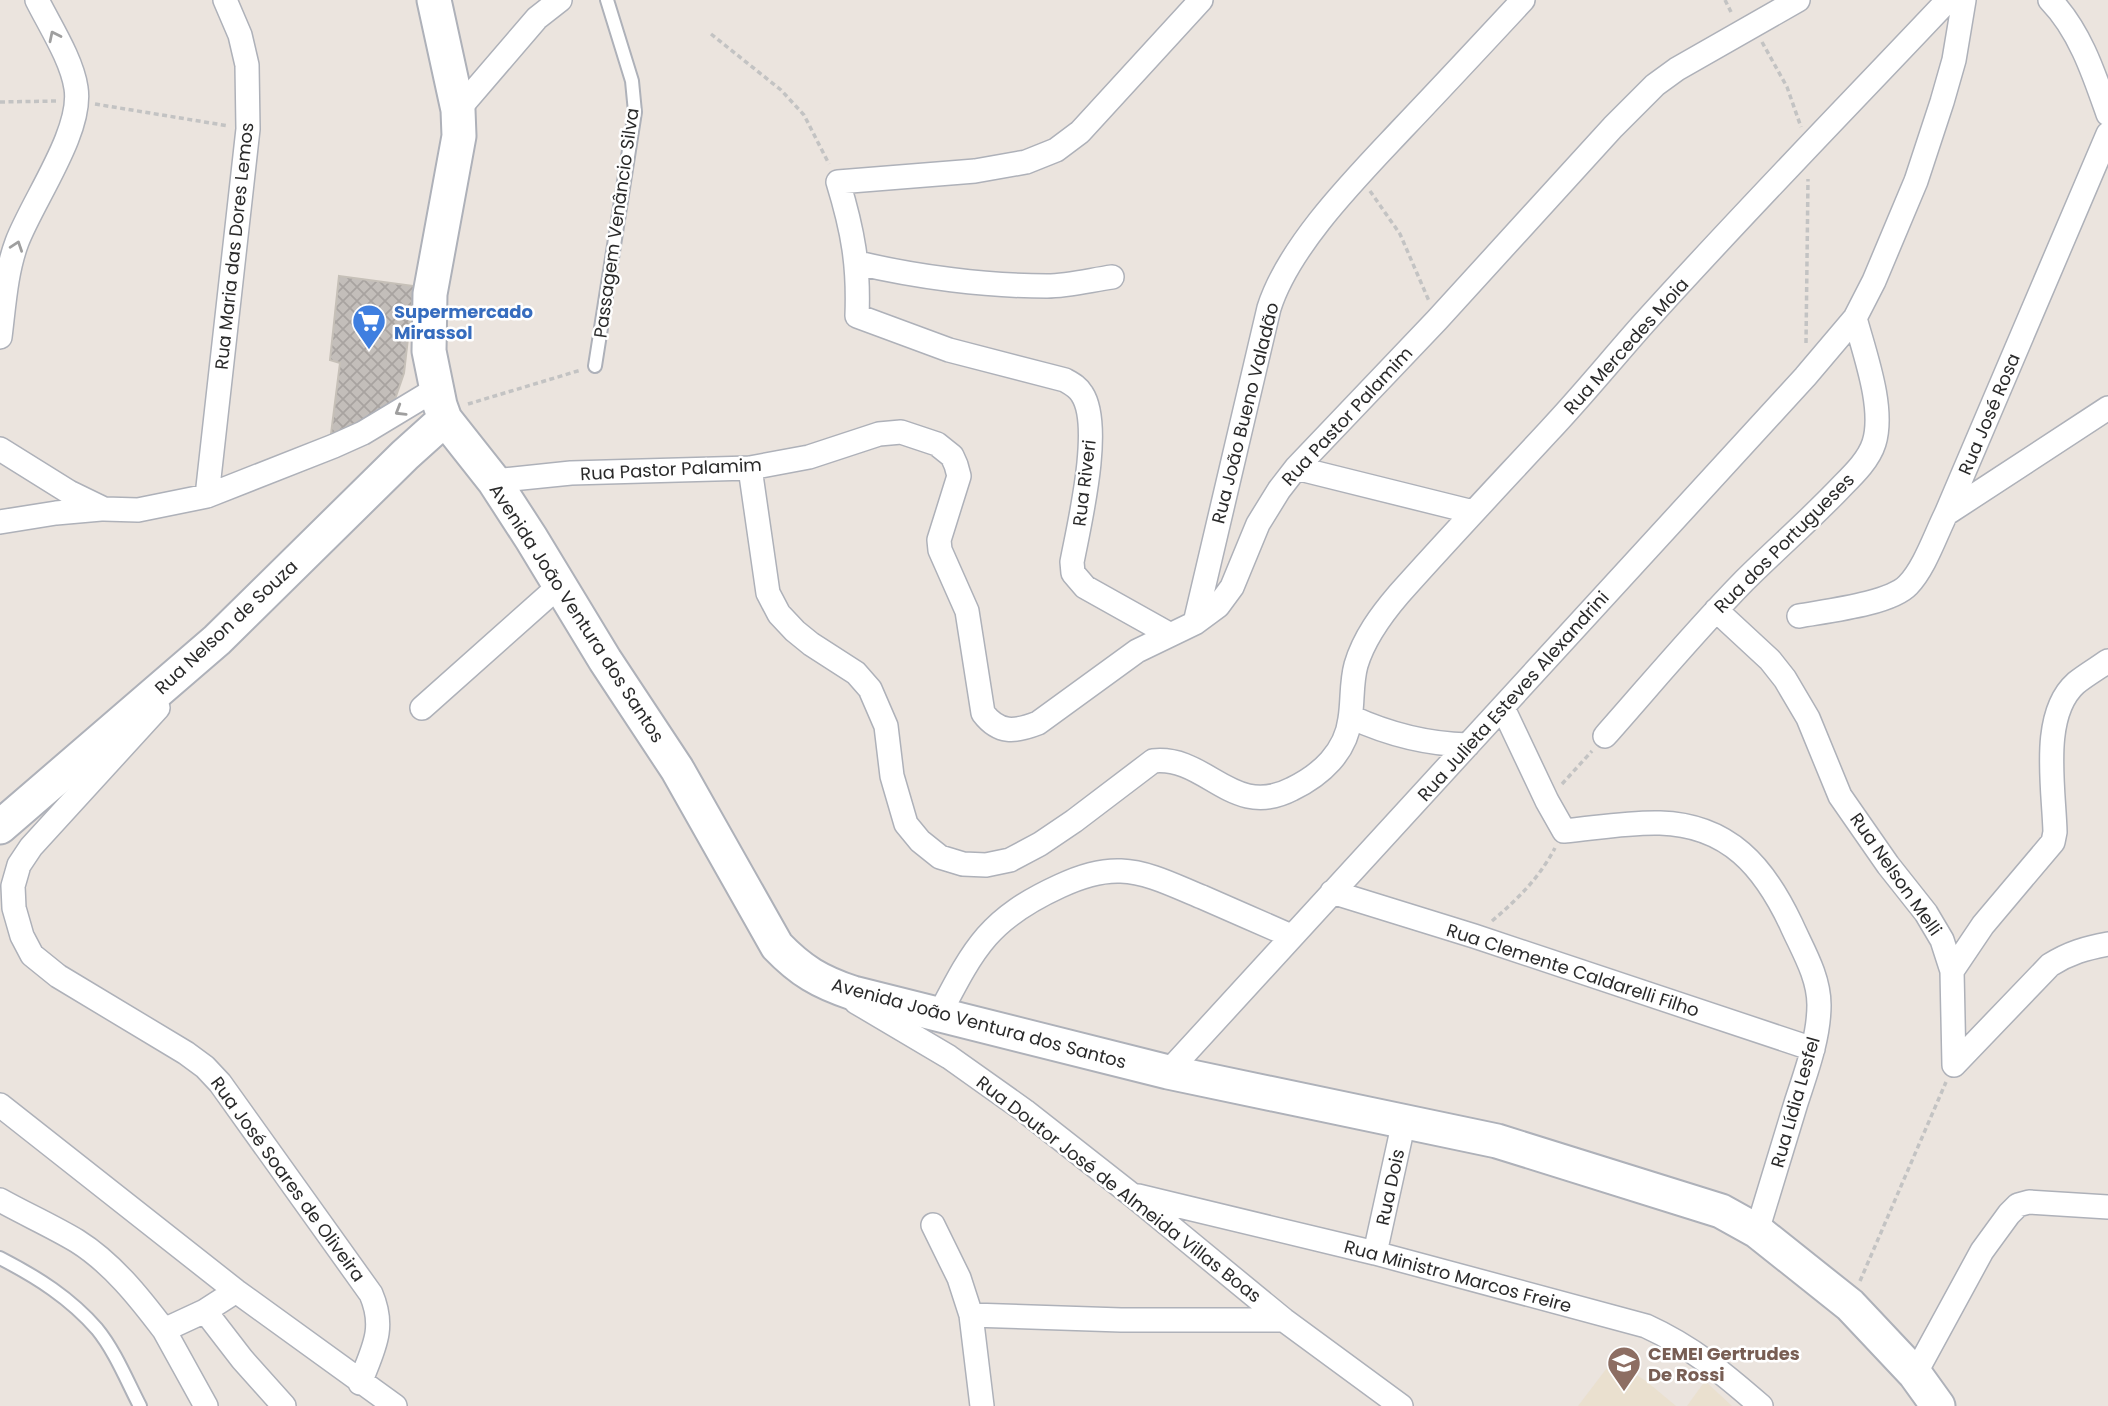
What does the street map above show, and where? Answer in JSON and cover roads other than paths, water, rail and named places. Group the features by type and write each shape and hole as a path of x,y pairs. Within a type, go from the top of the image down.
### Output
{"main road":[{"name":"Avenida João Ventura dos Santos","path":"433,0 458,110 458,136 430,294 429,351 441,406 531,538 558,586 677,769 777,946 793,962 827,984 939,1015 1168,1072 1497,1141 1721,1211 1757,1231 1850,1305 1915,1374 1938,1406"},
{"name":"Rua Nelson de Souza","path":"1,825 217,640 405,455 441,406"}],"street":[{"path":"0,337 10,267 17,243 69,133 77,101 76,86 68,63 37,0"},
{"name":"Rua Maria das Dores Lemos","path":"207,496 248,129 247,65 240,34 225,0"},
{"path":"458,110 537,18 560,0"},
{"path":"1112,277 1049,286 954,280 858,264 854,237 838,182 975,171 1026,162 1056,150 1080,132 1201,0"},
{"name":"Rua João Bueno Valadão","path":"1195,623 1275,289 1300,248 1359,175 1523,0"},
{"name":"Rua Pastor Palamim","path":"494,481 571,473 750,468 809,457 880,433 901,432 937,444 952,456 959,475 939,540 940,550 967,611 983,713 989,722 997,727 1020,730 1038,723 1114,666 1169,634 1195,623 1225,598 1258,524 1296,468 1437,320 1613,127 1655,85 1677,69 1798,0"},
{"name":"Rua Mercedes Moia","path":"750,468 768,593 779,614 794,631 856,673 870,688 886,726 891,776 906,824 920,841 940,857 963,864 986,866 1010,860 1074,821 1153,761 1176,763 1241,795 1260,799 1292,790 1324,770 1346,738 1356,666 1367,639 1386,610 1644,323 1948,0"},
{"path":"1855,318 1874,282 1916,181 1954,60 1964,0"},
{"path":"2050,0 2060,11 2088,59 2108,114"},
{"name":"Rua José Rosa","path":"1799,616 1865,604 1898,593 1917,572 1946,514 2108,134"},
{"name":"Rua Riveri","path":"858,264 857,316 950,350 1065,380 1083,394 1087,406 1090,440 1085,496 1072,562 1073,573 1085,587 1169,634"},
{"name":"Rua Julieta Esteves Alexandrini","path":"1168,1072 1805,377 1855,318"},
{"name":"Rua dos Portugueses","path":"1605,736 1716,610 1814,517 1861,466 1874,445 1878,428 1876,405 1855,318"},
{"path":"0,522 56,513 104,509 138,510 207,496 363,433 441,406"},
{"path":"1946,514 2108,408"},
{"path":"363,433 388,441 405,455"},
{"path":"0,449 69,492 104,509"},
{"path":"1296,468 1473,512"},
{"path":"422,708 558,586"},
{"name":"Rua Nelson Melli","path":"1716,610 1770,660 1785,679 1808,718 1840,796 1888,865 1926,913 1942,940 1952,971 1954,1065 2050,965 2074,952 2108,944"},
{"name":"Rua José Soares de Oliveira","path":"217,640 192,672 31,847 19,865 13,886 14,908 22,936 32,955 58,976 152,1031 205,1067 280,1164 355,1269 378,1311 380,1325 375,1345 360,1383"},
{"path":"1952,971 1983,925 2053,842 2055,719 2063,700 2075,684 2108,661"},
{"name":"Rua Lídia Lesfel","path":"1503,708 1564,831 1661,823 1693,828 1723,839 1756,865 1787,916 1813,972 1819,1004 1813,1049 1757,1231"},
{"path":"1350,717 1383,732 1412,740 1437,745 1468,745"},
{"path":"939,1015 967,963 995,926 1026,903 1085,874 1121,870 1143,875 1169,883 1290,936"},
{"name":"Rua Clemente Caldarelli Filho","path":"1332,892 1474,936 1813,1049"},
{"name":"Rua Doutor José de Almeida Villas Boas","path":"827,984 949,1057 1025,1111 1284,1320 1401,1406"},
{"path":"0,1105 236,1291 395,1406"},
{"name":"Rua Dois","path":"1375,1253 1404,1121"},
{"name":"Rua Ministro Marcos Freire","path":"1132,1195 1375,1253 1646,1326 1677,1340 1727,1376 1761,1406"},
{"path":"0,1200 78,1242 103,1262 138,1297 164,1330 206,1406"},
{"path":"1915,1374 1982,1251 2018,1205 2029,1202 2108,1207"},
{"path":"933,1224 959,1278 971,1315 982,1406"},
{"path":"164,1330 205,1311 236,1291"},
{"path":"205,1311 256,1376 284,1406"},
{"path":"971,1315 1134,1320 1284,1320"}],"lane":[{"name":"Passagem Venâncio Silva","path":"595,366 635,113 632,81 607,0"},
{"path":"0,1258 35,1276 69,1301 98,1331 140,1406"}],"place":[{"name":"Supermercado Mirassol","path":"369,351"},
{"name":"CEMEI Gertrudes De Rossi","path":"1624,1393"}]}
